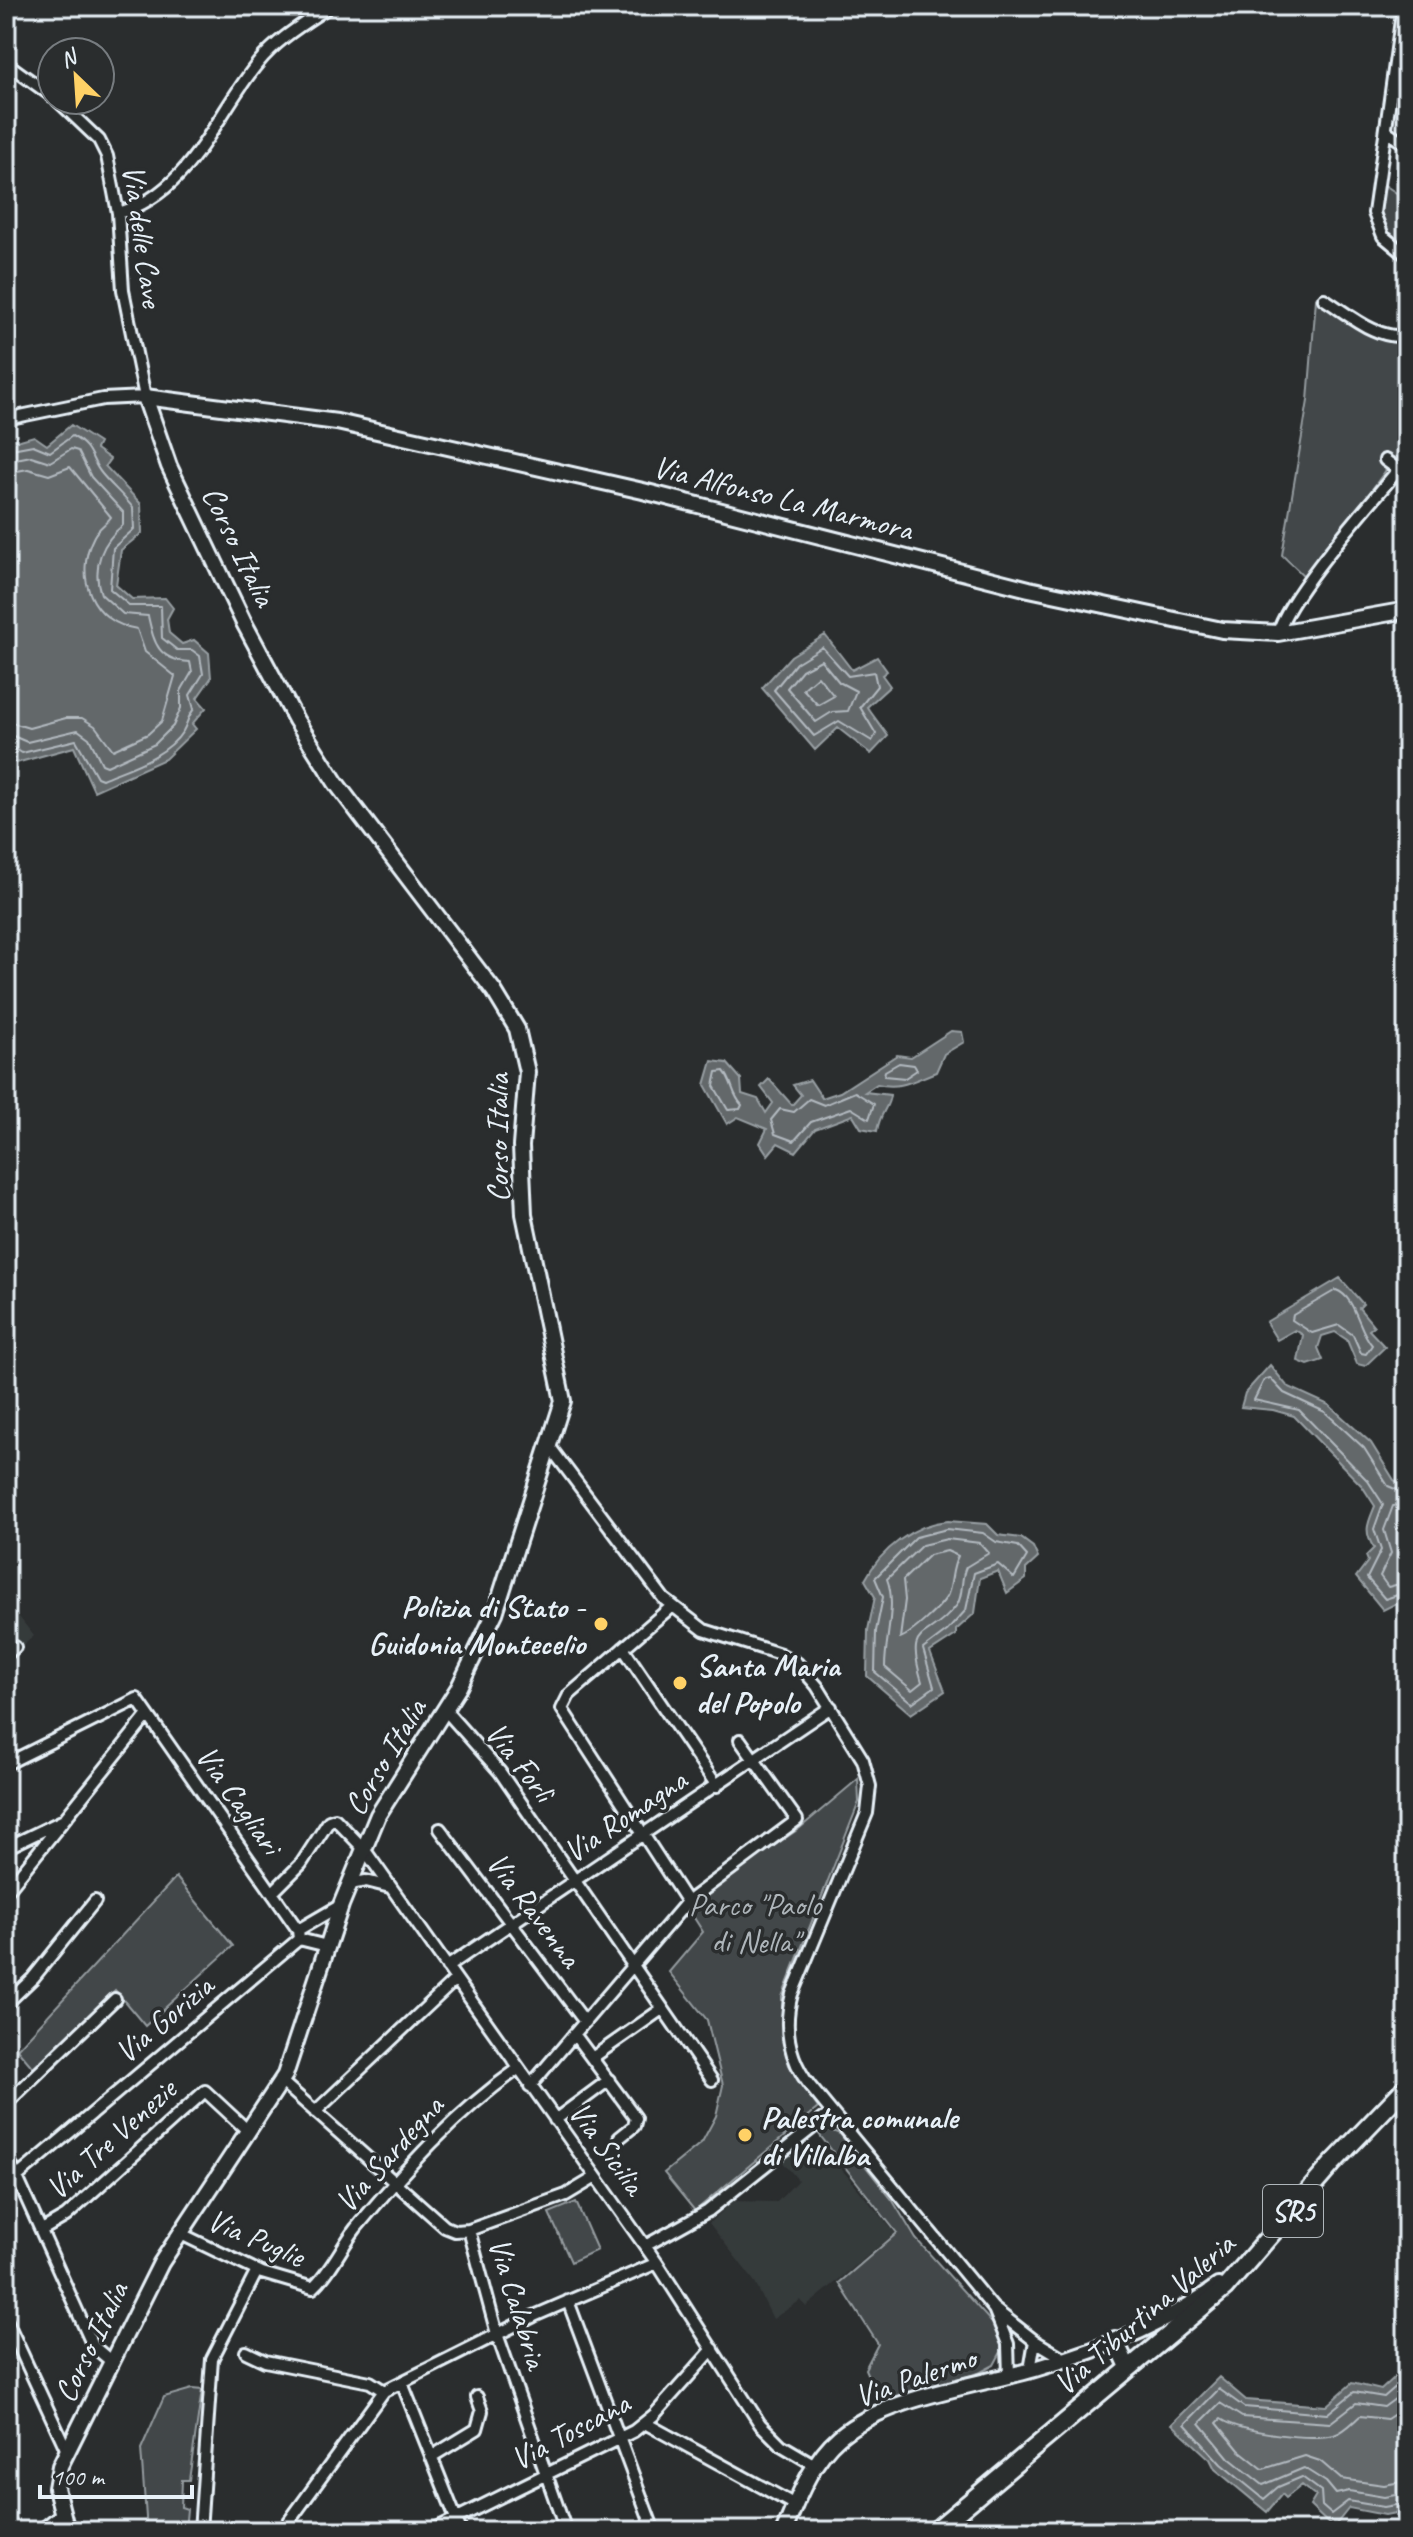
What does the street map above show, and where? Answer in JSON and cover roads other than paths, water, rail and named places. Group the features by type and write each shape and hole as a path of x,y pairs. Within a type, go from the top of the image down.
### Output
{"main road":[{"name":"Via Tiburtina Valeria","path":"935,2531 1219,2294 1332,2164 1407,2086"}],"street":[{"path":"118,213 156,195 174,180 206,141 262,58 330,6"},
{"path":"1403,6 1404,34 1386,131 1375,219 1383,236 1407,256"},
{"path":"6,63 36,85"},
{"name":"Via delle Cave","path":"74,116 99,140 110,169 118,213 123,290 145,397"},
{"path":"1386,131 1407,145"},
{"path":"1324,299 1380,332 1394,337 1407,335"},
{"path":"6,419 103,399 145,397"},
{"name":"Via Alfonso La Marmora","path":"145,397 337,422 643,491 1029,589 1222,630 1278,633 1407,610"},
{"name":"Corso Italia","path":"67,2531 56,2484 68,2453 179,2233 282,2082 341,1905 383,1805 445,1710 495,1613 562,1411 563,1396 524,1214 521,1156 527,1080 520,1036 494,991 336,783 296,720 243,621 169,466 145,397"},
{"path":"1278,633 1281,622 1309,583 1402,473 1385,460"},
{"path":"550,1447 672,1606 704,1630 792,1660 809,1676 831,1707 867,1770 870,1799 862,1827 794,1987 788,2024 795,2063 831,2113 993,2308 1035,2341 1065,2359"},
{"path":"672,1606 566,1698 562,1709 687,1902"},
{"path":"6,1655 15,1647"},
{"path":"623,1648 717,1786"},
{"name":"Via Cagliari","path":"6,1764 137,1699 298,1934"},
{"name":"Via Romagna","path":"447,1967 831,1707"},
{"name":"Via Forlì","path":"445,1710 500,1772 712,2080"},
{"path":"6,1892 148,1715"},
{"path":"530,2086 687,1902 797,1820 740,1740"},
{"path":"6,1848 68,1818"},
{"name":"Via Sicilia","path":"272,1893 297,1869 331,1820 339,1821 364,1849 657,2263 769,2435 815,2465"},
{"name":"Via Ravenna","path":"440,1829 585,2022"},
{"path":"350,1884 366,1881 391,1887"},
{"path":"6,2004 33,1978 95,1901"},
{"name":"Via Gorizia","path":"18,2176 298,1934 341,1905"},
{"path":"298,1934 327,1946"},
{"path":"315,2112 455,1980"},
{"path":"6,2104 115,1999"},
{"path":"592,2058 662,2009"},
{"path":"574,2034 636,2118 634,2126 619,2138"},
{"name":"Via Sardegna","path":"313,2288 343,2244 396,2180 464,2110 518,2069"},
{"path":"555,2120 609,2080"},
{"name":"Via Calabria","path":"282,2082 448,2228 469,2230 497,2334 566,2531"},
{"name":"Via Tre Venezie","path":"42,2230 66,2216 205,2091 248,2131"},
{"path":"645,2246 708,2211 831,2113"},
{"path":"6,2153 93,2346 113,2363"},
{"path":"469,2230 566,2195 596,2177"},
{"name":"Via Puglie","path":"179,2233 257,2271 313,2288"},
{"name":"Via Palermo","path":"784,2531 815,2465 840,2436 870,2417 1065,2359 1115,2339 1198,2299 1253,2258"},
{"path":"282,2531 384,2391 497,2334 657,2263"},
{"path":"200,2531 212,2359 257,2271"},
{"path":"568,2301 622,2438 654,2531"},
{"path":"993,2308 1008,2344 1009,2376"},
{"path":"6,2319 68,2453"},
{"path":"1115,2339 1128,2367"},
{"path":"1030,2370 1035,2341"},
{"name":"Via Toscana","path":"431,2531 622,2438 645,2423 713,2349"},
{"path":"246,2352 265,2361 370,2382 384,2391"},
{"path":"402,2383 461,2531"},
{"path":"431,2457 477,2429 482,2411 477,2397"},
{"path":"645,2423 795,2505"},
{"path":"40,2531 61,2514"}],"water":[{"path":"71,425 99,443 96,449 110,459 105,466 141,504 142,533 121,550 116,585 132,599 165,598 173,608 167,619 169,633 182,644 194,640 209,653 211,678 197,698 206,708 192,724 196,729 165,759 94,791 74,747 16,763 6,747 6,444 34,436 47,445"},
{"path":"825,635 852,670 877,657 887,671 882,675 890,686 867,707 888,736 871,754 838,728 815,750 762,688 791,656"},
{"path":"951,1031 962,1032 964,1042 944,1054 936,1072 900,1085 877,1084 865,1092 890,1095 877,1131 861,1128 853,1115 815,1129 796,1152 778,1143 768,1155 760,1143 767,1129 738,1117 727,1124 705,1085 712,1061 727,1063 741,1079 742,1094 758,1099 766,1113 773,1103 761,1087 769,1079 792,1105 801,1095 793,1085 810,1080 822,1098 840,1092 897,1055 911,1057"},
{"path":"1340,1278 1363,1304 1359,1308 1374,1326 1369,1330 1385,1347 1365,1366 1357,1364 1347,1340 1335,1332 1322,1336 1318,1348 1323,1360 1308,1365 1298,1361 1303,1335 1295,1330 1277,1340 1266,1322"},
{"path":"1270,1365 1287,1386 1329,1405 1371,1443 1394,1480 1407,1488 1407,1598 1383,1610 1356,1577 1368,1561 1366,1556 1374,1548 1368,1532 1375,1506 1362,1486 1294,1416 1241,1407 1245,1393"},
{"path":"948,1521 987,1524 998,1535 1021,1538 1033,1547 1038,1558 1026,1569 1026,1579 1007,1593 998,1571 980,1578 975,1613 956,1630 956,1635 930,1652 945,1691 911,1714 867,1676 868,1630 875,1597 865,1580 880,1558 900,1540 923,1527"},
{"path":"1407,2366 1407,2511 1385,2515 1349,2508 1333,2528 1310,2506 1316,2496 1302,2485 1286,2498 1282,2494 1267,2512 1215,2469 1210,2459 1172,2424 1219,2377 1246,2400 1326,2406 1352,2383 1381,2390"}],"place":[{"name":"Polizia di Stato - Guidonia Montecelio","path":"601,1624"},
{"name":"Santa Maria del Popolo","path":"680,1683"},
{"name":"Palestra comunale di Villalba","path":"745,2135"}],"park label":[{"name":"Parco \"Paolo di Nella\"","path":"755,1922"}]}
